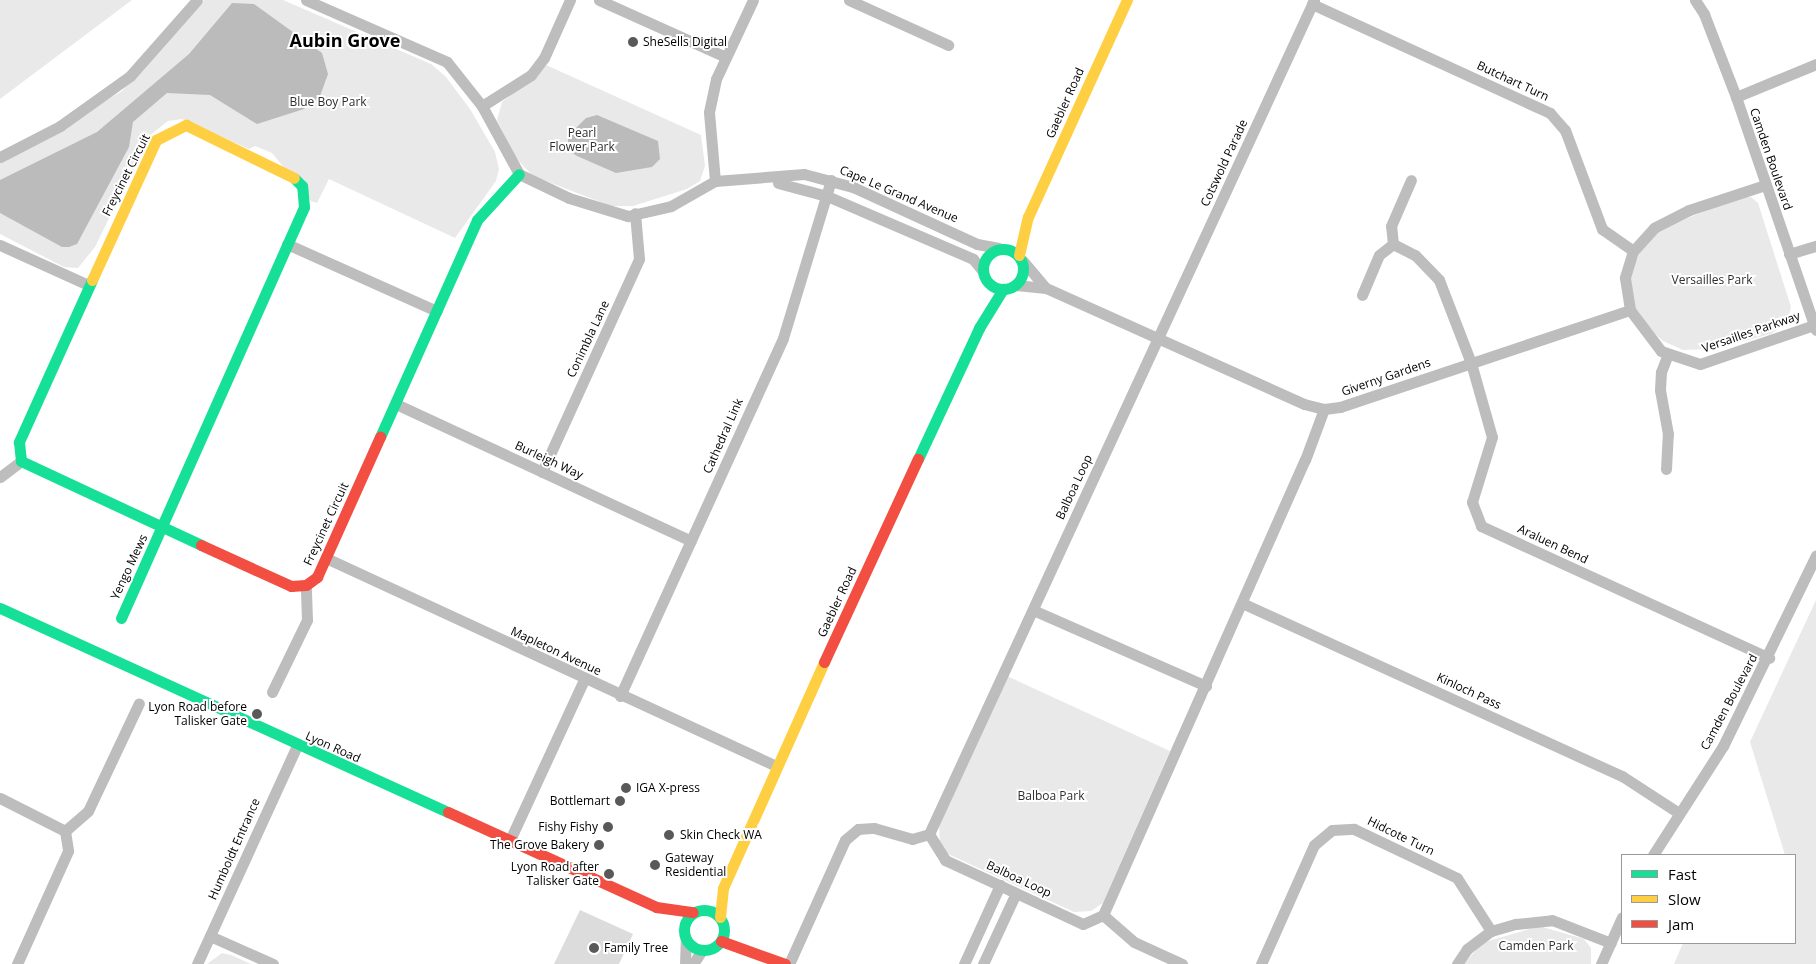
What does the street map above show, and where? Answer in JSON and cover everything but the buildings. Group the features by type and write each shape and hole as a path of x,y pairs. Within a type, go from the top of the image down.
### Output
{"street":[{"path":"0,157 60,126 130,76 197,0"},
{"path":"306,0 447,62 482,106 518,174"},
{"path":"482,106 532,75 544,58 570,0"},
{"path":"599,0 726,57"},
{"path":"753,0 716,79 709,112 721,181 791,183 827,196 973,259 982,270 988,283 1003,290 1016,285 1024,272 1021,258 1001,249 987,256 982,270"},
{"path":"848,0 948,45"},
{"name":"Gaebler Road","path":"1021,258 1028,217 1127,0"},
{"name":"Camden Boulevard","path":"1695,0 1704,14 1736,96 1815,328"},
{"name":"Butchart Turn","path":"1314,2 1550,113 1565,130 1602,229 1633,251"},
{"name":"Cotswold Parade","path":"1158,337 1314,2"},
{"path":"1736,96 1814,65 1816,78"},
{"name":"Freycinet Circuit","path":"162,527 304,207 302,186 289,173 186,125 156,140 88,285 19,442 22,461 162,527 291,586 306,585 317,577 477,220 518,174"},
{"name":"Cape Le Grand Avenue","path":"518,174 570,198 628,216 671,206 721,181 804,174 832,180 977,244 1001,249"},
{"name":"Cathedral Link","path":"620,696 783,338 832,180"},
{"path":"1362,295 1379,255 1393,244 1391,226 1411,180"},
{"name":"Versailles Parkway","path":"1765,185 1689,210 1654,228 1633,251 1625,278 1630,310 1661,351 1700,364 1815,328"},
{"name":"Conimbla Lane","path":"542,472 639,259 635,213"},
{"name":"Gaebler Road","path":"1001,249 1028,217"},
{"path":"287,244 437,311"},
{"name":"Araluen Bend","path":"1393,244 1415,255 1439,280 1471,363 1492,437 1472,502 1482,526 1769,658"},
{"path":"0,245 88,285"},
{"path":"1789,254 1816,246"},
{"name":"Giverny Gardens","path":"1021,258 1046,288"},
{"name":"Gaebler Road","path":"979,328 988,283"},
{"name":"Giverny Gardens","path":"1016,285 1046,288 1304,404 1324,409 1340,407 1630,310"},
{"name":"Gaebler Road","path":"721,941 723,888 776,766 979,328 1003,290"},
{"name":"Balboa Loop","path":"1103,915 1083,924 945,860 929,834 1158,337"},
{"path":"1666,469 1668,434 1660,390 1661,372 1668,354"},
{"name":"Burleigh Way","path":"396,404 691,541"},
{"path":"1182,964 1134,942 1103,915 1206,686 1324,409"},
{"path":"0,477 22,461"},
{"name":"Yengo Mews","path":"121,618 162,527"},
{"name":"Mapleton Avenue","path":"326,558 584,680 776,766"},
{"name":"Camden Boulevard","path":"1654,854 1723,746 1769,658 1815,559"},
{"path":"272,692 307,620 306,585"},
{"name":"Kinloch Pass","path":"1242,603 1622,776 1679,814"},
{"name":"Lyon Road","path":"0,608 297,746 656,907 696,911 722,920"},
{"path":"1033,610 1206,686"},
{"path":"509,842 584,680"},
{"path":"65,831 88,811 139,703"},
{"name":"Humboldt Entrance","path":"197,964 297,746"},
{"path":"0,798 65,831"},
{"path":"789,964 845,840 858,830 874,828 912,838 929,834"},
{"name":"Hidcote Turn","path":"1261,964 1314,844 1332,830 1354,829 1457,878 1491,931"},
{"path":"18,964 68,851 65,831"},
{"path":"964,964 1000,885"},
{"name":"Gaebler Road","path":"696,911 723,888"},
{"path":"983,964 1016,893"},
{"name":"Lyon Road","path":"656,907 702,950"},
{"path":"684,964 685,936 696,911"},
{"path":"1601,964 1621,919"},
{"path":"722,920 751,949"},
{"path":"1457,964 1467,950 1491,931 1552,920 1611,943"},
{"path":"210,936 273,964"},
{"path":"694,964 702,950 721,941 751,949 785,964"}],"green space":[{"path":"0,0 132,0 0,99"},
{"name":"Blue Boy Park","path":"204,0 283,0 431,64 446,77 470,109 495,152 499,169 496,181 455,238 329,179 317,203 311,201 272,153 255,146 249,149 182,119 168,121 149,136 95,247 78,268 64,267 0,234 0,162 122,91"},
{"name":"Pearl Flower Park","path":"546,65 701,135 705,166 700,181 687,189 633,206 611,206 533,176 515,157 497,120 502,102"},
{"name":"Versailles Park","path":"1741,197 1751,197 1758,203 1791,307 1787,322 1771,334 1712,349 1683,350 1663,341 1647,327 1635,308 1630,274 1640,252 1660,229"},
{"path":"1816,600 1816,964 1674,964 1683,944 1796,944 1796,854 1785,854 1750,742"},
{"name":"Balboa Park","path":"1007,676 1170,751 1103,903 1091,911 1074,912 948,854 940,844 939,821"},
{"name":"Camden Park","path":"1539,926 1584,939 1591,948 1591,964 1464,964 1482,943"},
{"path":"222,953 231,955 251,964 207,964"}],"shaded area":[{"path":"232,3 254,4 322,53 328,74 320,96 304,109 257,124 210,95 167,93 133,122 129,147 77,244 69,247 62,247 0,213 0,180 97,132 189,54"},
{"path":"597,115 658,141 660,159 652,167 616,173 577,156 568,150 568,136 586,118"}],"traffic: fast":[{"path":"380,437 477,220 519,174"},
{"path":"121,618 304,207 302,186 294,178"},
{"path":"1007,249 1014,252 1020,258 1023,269 1022,277 1014,286 1007,289 999,289 992,286 984,277 983,265 986,258 995,250 1007,249"},
{"path":"92,280 19,442 21,461 201,545"},
{"path":"918,459 979,328 1003,289"},
{"path":"0,608 448,812"},
{"path":"708,910 715,913 721,919 724,930 723,938 715,947 708,950 700,950 693,947 685,938 684,926 687,919 696,911 708,910"}],"traffic: slow":[{"path":"1019,255 1028,217 1127,0"},
{"path":"92,280 156,140 186,125 294,178"},
{"path":"720,917 723,888 824,662"}],"traffic: jam":[{"path":"201,545 291,586 306,585 317,577 380,437"},
{"path":"824,662 918,459"},
{"path":"448,812 656,907 693,912"},
{"path":"721,941 785,964"}],"place":[{"name":"SheSells Digital","path":"633,42"},
{"name":"Lyon Road before Talisker Gate","path":"257,714"},
{"name":"IGA X-press","path":"626,788"},
{"name":"Bottlemart","path":"620,801"},
{"name":"Fishy Fishy","path":"608,827"},
{"name":"Skin Check WA","path":"669,835"},
{"name":"The Grove Bakery","path":"599,845"},
{"name":"Gateway Residential","path":"655,865"},
{"name":"Lyon Road after Talisker Gate","path":"609,874"},
{"name":"Family Tree","path":"594,948"}],"district":[{"name":"Aubin Grove","path":"345,40"}]}
